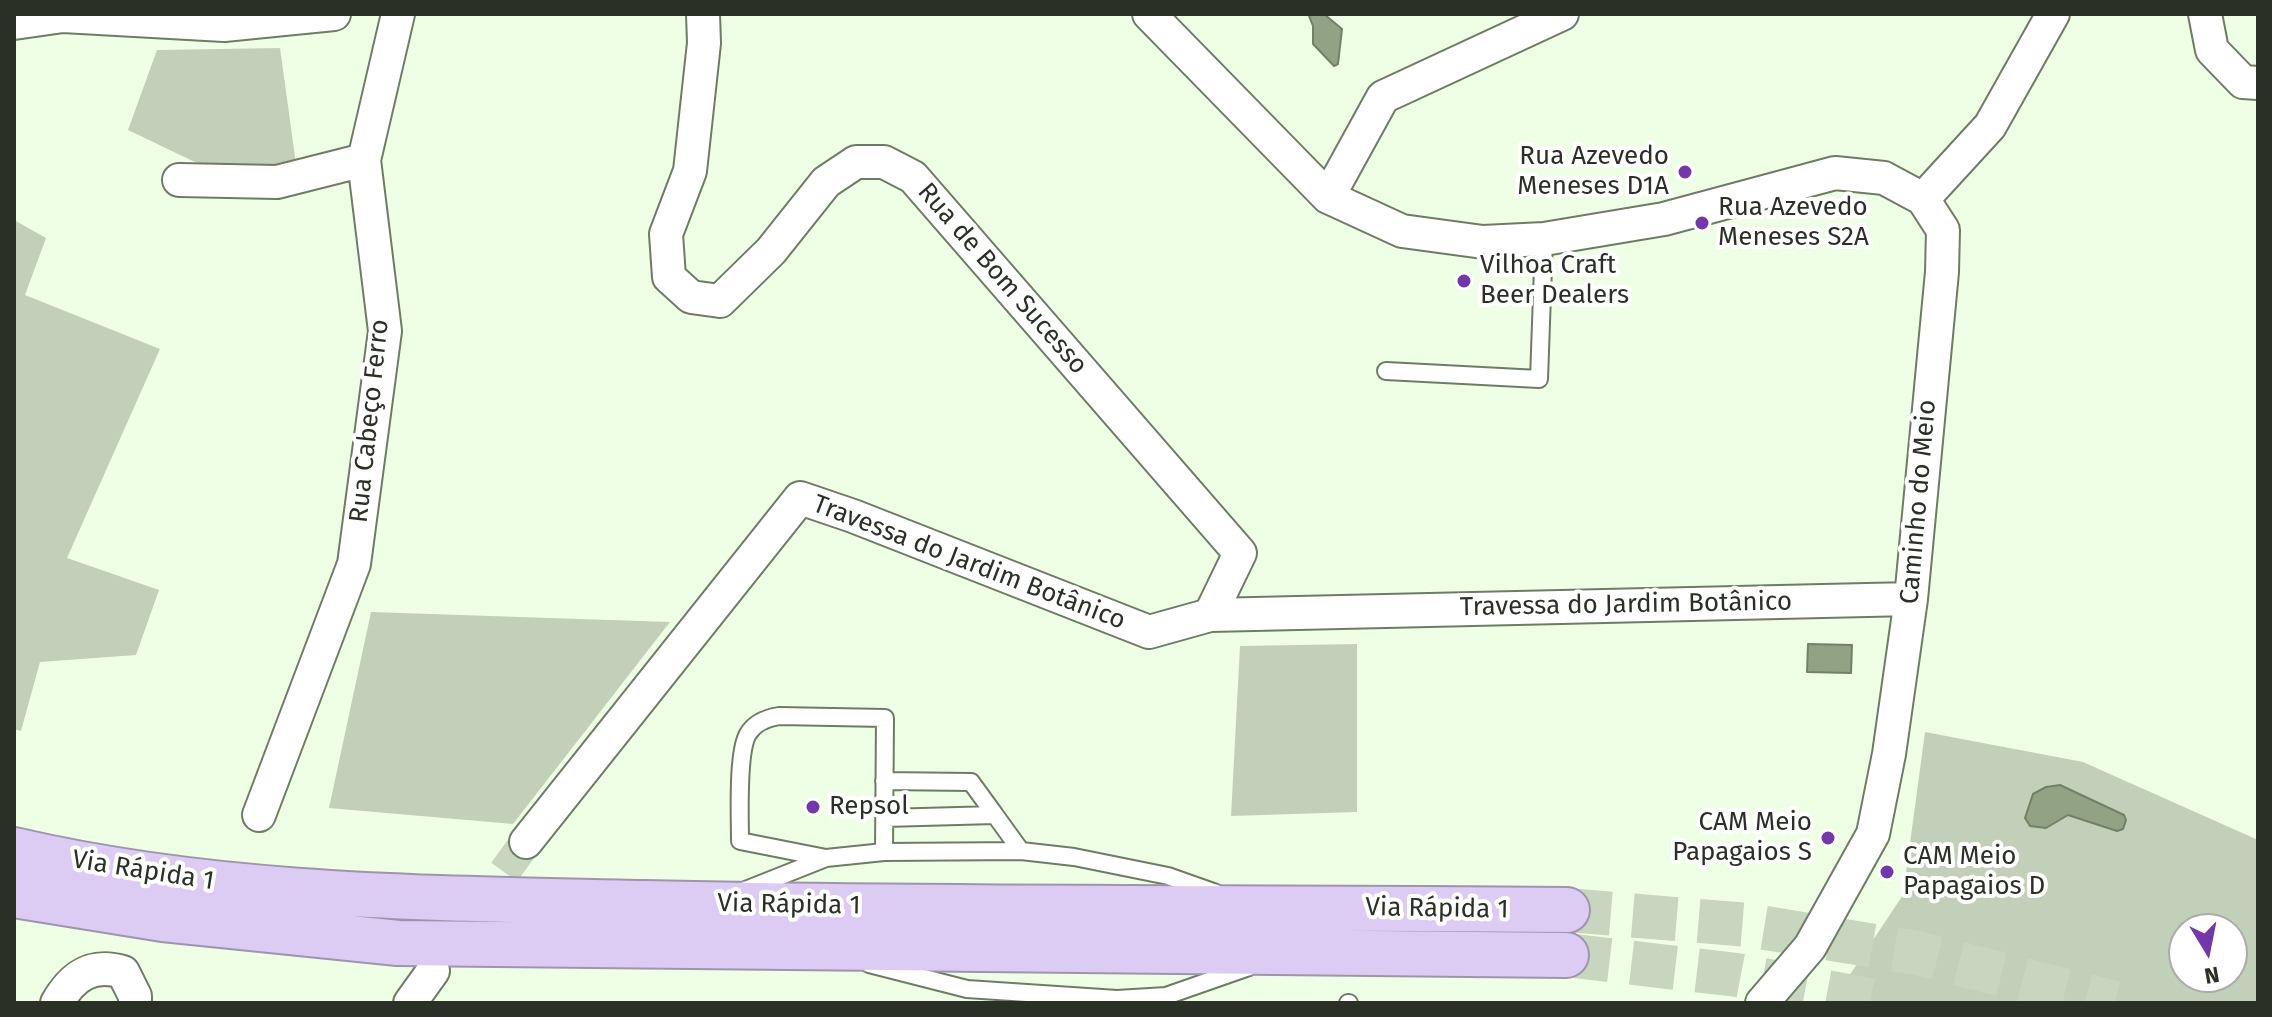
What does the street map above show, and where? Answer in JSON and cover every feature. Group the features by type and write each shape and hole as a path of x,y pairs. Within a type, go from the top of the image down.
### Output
{"highway":[{"name":"Via Rápida 1","path":"14,850 166,877 293,890 531,900 1567,910"},
{"name":"Via Rápida 1","path":"14,895 178,921 398,943 1566,955"}],"street":[{"path":"14,23 63,16 224,25 334,14"},
{"name":"Rua Cabeço Ferro","path":"259,815 354,564 385,331 364,160 398,14"},
{"name":"Rua de Bom Sucesso","path":"703,14 704,43 690,171 666,234 669,277 691,297 720,301 771,251 826,182 856,162 884,162 913,177 1240,553 1210,615"},
{"path":"1149,14 1328,197 1402,231 1483,242 1544,239 1664,219 1835,173 1884,178 1923,199 1990,126 2053,14"},
{"path":"1328,197 1383,97 1562,14"},
{"path":"2205,14 2212,50 2243,82 2258,83"},
{"path":"179,180 277,182 364,160"},
{"name":"Caminho do Meio","path":"1762,1003 1810,947 1873,834 1891,741 1911,599 1942,272 1943,230 1923,199"},
{"name":"Travessa do Jardim Botânico","path":"526,842 800,498 1149,632 1210,615 1911,599"},
{"path":"57,1003 61,995 87,970 106,967 123,972 135,996 135,1003"},
{"path":"410,1003 433,971"}],"lane":[{"path":"1386,371 1539,379 1544,239"},
{"path":"826,858 740,841 743,746 746,735 765,718 885,718 884,852"},
{"path":"884,781 971,782 1021,851"},
{"path":"885,818 995,815"},
{"path":"710,904 826,858 884,852 1021,851 1074,857 1168,876 1256,907"},
{"path":"814,948 925,980 1011,998 1116,1001 1168,1000 1287,952"}],"shaded area":[{"path":"1311,14 1324,14 1342,29 1338,64 1334,66 1313,44"},
{"path":"280,48 296,164 199,164 128,130 157,50"},
{"path":"14,220 46,238 25,295 160,349 67,558 159,590 136,655 40,662 21,731 14,729"},
{"path":"371,612 670,622 513,824 329,808"},
{"path":"1357,644 1357,812 1231,816 1240,646"},
{"path":"1808,644 1852,645 1851,673 1807,672"},
{"path":"1925,732 2083,762 2258,840 2258,1003 1831,1003 1903,895"},
{"path":"2060,785 2124,815 2123,829 2117,831 2068,815 2046,828 2030,826 2025,818 2033,794 2046,787"}],"tunnel":[{"path":"476,911 526,842"},
{"path":"1567,910 1748,925 1917,953 2115,1003"},
{"path":"1566,955 1737,975 1884,1003"}],"place":[{"name":"Rua Azevedo Meneses D1A","path":"1685,172"},
{"name":"Rua Azevedo Meneses S2A","path":"1702,223"},
{"name":"Vilhoa Craft Beer Dealers","path":"1464,281"},
{"name":"Repsol","path":"813,807"},
{"name":"CAM Meio Papagaios S","path":"1828,838"},
{"name":"CAM Meio Papagaios D","path":"1887,872"}]}
